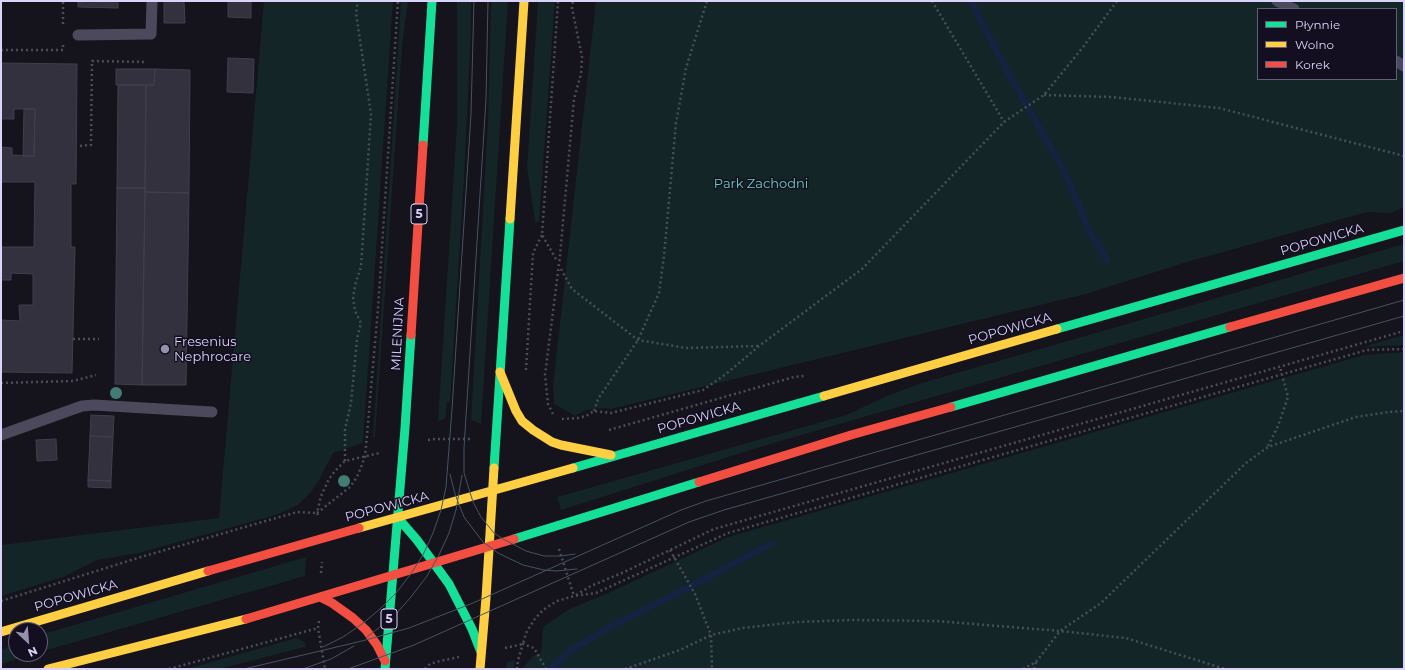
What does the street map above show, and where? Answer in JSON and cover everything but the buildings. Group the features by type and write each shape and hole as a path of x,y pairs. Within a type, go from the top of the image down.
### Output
{"street":[{"name":"MILENIJNA","path":"385,665 406,428 432,1"},
{"path":"480,669 524,1"},
{"name":"POPOWICKA","path":"1,632 322,538 616,456 1404,230"},
{"path":"48,669 226,625 393,576 851,435 1404,278"},
{"path":"500,372 516,411 522,421 533,430 552,442 561,445 616,456"},
{"path":"398,518 435,563 449,584 461,606 481,652"},
{"path":"320,597 332,603 357,622 377,645 385,665"}],"lane":[{"path":"78,35 151,34 152,1"},
{"path":"1277,1 1292,8"},
{"path":"1,435 82,406 94,405 212,412"}],"path":[{"path":"63,1 63,28"},
{"path":"345,461 345,429 351,403 360,323 355,311 353,297 361,267 371,114 356,13 358,1"},
{"path":"1,601 141,557 297,512 317,513 350,487 357,477 365,457 378,309 398,1"},
{"path":"526,374 533,253 542,235 558,1"},
{"path":"555,419 548,404 545,375 560,256 574,99 581,74 582,58 572,8 573,1"},
{"path":"594,411 598,399 638,340 659,293 664,256 676,123 686,68 707,1"},
{"path":"932,1 1004,122"},
{"path":"559,419 578,418 586,416 594,411 611,413 703,390 726,374 759,346 862,269 1004,122 1044,95 1083,47 1117,1"},
{"path":"1,50 63,50 63,42"},
{"path":"80,146 91,145 92,61 146,62"},
{"path":"1044,95 1152,100 1218,108 1404,156"},
{"path":"542,235 556,259"},
{"path":"561,269 572,289 638,340 686,348 759,346"},
{"path":"574,596 591,586 624,572 702,534 727,524 1404,331"},
{"path":"73,339 99,339"},
{"path":"517,669 518,660 526,633 534,620 543,610 557,601 574,596 596,593 728,533 1367,350 1404,349"},
{"path":"1268,447 1278,426 1288,396 1280,367"},
{"path":"1,383 73,381 96,375"},
{"path":"1034,669 1036,662 1060,631 1101,603 1246,463 1268,447 1356,417 1404,411"},
{"path":"435,438 476,440"},
{"path":"320,520 317,513 321,496 329,478 345,461 376,454"},
{"path":"560,550 574,596"},
{"path":"670,550 695,594 711,635 712,669"},
{"path":"626,669 680,650 711,635 743,628 796,622 851,620 937,621 1126,638 1225,669"},
{"path":"169,669 318,628 325,669"},
{"path":"505,648 523,644 534,648 546,669"},
{"path":"425,669 430,664 440,661"},
{"path":"1023,669 1036,662"}],"green space":[{"path":"264,1 393,1 363,443 333,453 318,482 310,493 298,505 276,515 139,553 97,560 63,577 1,596 1,545 219,518"},
{"path":"401,1 408,1 402,47 375,437 373,438"},
{"path":"457,1 471,1 471,31 464,179 450,402 447,402 445,419 438,421 457,124"},
{"path":"491,1 508,1 481,424 471,420 488,120"},
{"path":"538,1 555,1 539,222 535,222 527,167"},
{"name":"Park Zachodni","path":"596,1 1404,1 1404,207 1391,213 1367,212 1187,262 1086,294 611,409 605,408 585,410 575,416 554,404 553,386"},
{"path":"1404,244 1404,261 760,447 561,510 557,497 846,415 887,396 922,383"},
{"path":"1404,335 1404,345 1363,347 1366,346"},
{"path":"1404,352 1404,669 522,669 533,656 541,653 543,627 569,609 606,594 728,537 1364,355"},
{"path":"306,557 305,576 48,650 48,633"},
{"path":"296,638 306,644 305,647 219,669 187,669"},
{"path":"8,647 8,662 1,664 1,650"},
{"path":"515,660 514,669 506,669 507,662"}],"waterway":[{"path":"971,1 1005,67 1064,171 1090,232 1107,260"},
{"path":"550,669 570,651 610,627 772,543"}],"tram line":[{"path":"323,647 343,637 362,624 396,593 423,555 441,510 446,487 452,409 471,114 474,1"},
{"path":"488,1 486,99 464,448 464,473 473,502 481,517 494,533 526,551 544,556 575,554"},
{"path":"244,669 362,641 409,628 473,603 681,510 706,501 1404,300"},
{"path":"348,669 414,645 689,522 724,510 1404,316"},
{"path":"450,474 455,494 464,517 483,542 498,553 523,565 556,571 577,569"},
{"path":"367,637 394,616 427,576 449,533 456,510 462,475"},
{"path":"303,669 331,659 354,646"}],"traffic: fast":[{"path":"423,145 432,1"},
{"path":"494,468 510,219"},
{"path":"1057,329 1404,230"},
{"path":"951,407 1230,327"},
{"path":"385,669 405,428 411,335"},
{"path":"573,468 824,396"},
{"path":"514,539 699,482"},
{"path":"398,518 417,540 449,584 472,629 481,652"}],"traffic: slow":[{"path":"510,219 524,1"},
{"path":"824,396 1057,329"},
{"path":"500,372 516,411 522,421 533,430 552,442 561,445 611,455"},
{"path":"480,669 494,468"},
{"path":"359,528 573,468"},
{"path":"1,632 208,571"},
{"path":"48,669 246,619"}],"traffic: jam":[{"path":"411,335 423,145"},
{"path":"1230,327 1404,278"},
{"path":"699,482 851,435 951,407"},
{"path":"208,571 359,528"},
{"path":"246,619 514,539"},
{"path":"320,597 332,603 353,618 366,630 377,645 385,661"}],"place":[{"name":"Fresenius Nephrocare","path":"165,349"}]}
